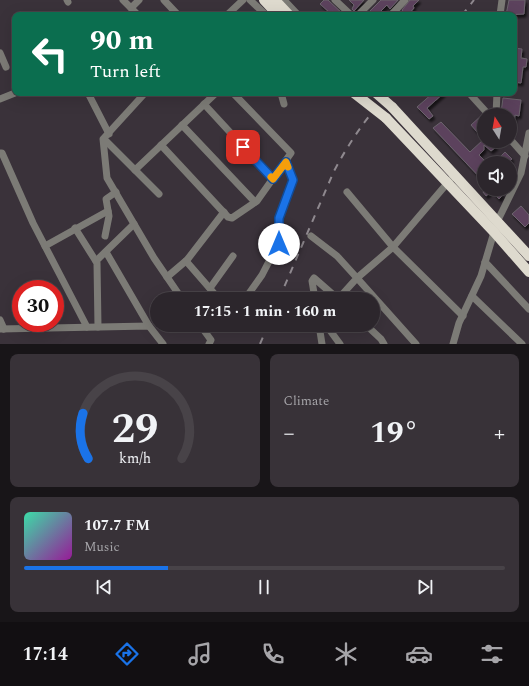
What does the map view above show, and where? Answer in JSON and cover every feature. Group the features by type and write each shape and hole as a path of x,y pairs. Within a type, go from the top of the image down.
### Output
{"highway":[{"path":"268,7 281,12"},
{"path":"358,96 386,118 451,179 496,227 529,256"},
{"path":"379,96 392,107 451,179"},
{"path":"496,227 529,272"}],"street":[{"path":"124,0 135,12"},
{"path":"131,8 139,0"},
{"path":"164,0 175,12"},
{"path":"230,12 243,0"},
{"path":"250,0 268,7"},
{"path":"284,0 295,12"},
{"path":"335,0 348,12"},
{"path":"361,12 373,0"},
{"path":"394,12 405,0"},
{"path":"500,12 502,0"},
{"path":"0,53 6,67"},
{"path":"0,99 12,94"},
{"path":"89,96 106,136 135,170 159,194"},
{"path":"142,96 106,136 107,178 177,292"},
{"path":"135,170 213,96"},
{"path":"161,145 228,217 232,218 256,202 290,156 290,151 236,96"},
{"path":"282,96 284,104"},
{"path":"472,96 483,108"},
{"path":"496,108 497,96"},
{"path":"204,104 273,179"},
{"path":"182,125 256,202"},
{"path":"452,344 485,262 496,227 521,173 529,133"},
{"path":"517,147 525,156"},
{"path":"0,154 2,153 45,246 88,327"},
{"path":"250,292 262,275 280,240 279,218 293,180 286,162"},
{"path":"521,173 529,172"},
{"path":"345,292 393,247 451,179"},
{"path":"105,236 109,218 106,199 116,192"},
{"path":"347,192 393,247 463,316"},
{"path":"45,246 108,211"},
{"path":"167,277 186,261 224,212"},
{"path":"96,261 134,224"},
{"path":"75,228 96,261 98,327"},
{"path":"311,236 337,256 416,344"},
{"path":"106,252 149,326 163,344"},
{"path":"210,288 233,256"},
{"path":"186,261 213,292"},
{"path":"485,262 529,309"},
{"path":"314,292 312,281 314,278 330,292"},
{"path":"472,296 522,344"},
{"path":"0,320 2,329 149,326"},
{"path":"205,332 211,340 209,344"},
{"path":"320,332 322,344"},
{"path":"331,332 340,344"},
{"path":"374,332 384,344"}],"building":[{"path":"324,0 328,0 341,12 329,12 320,4"},
{"path":"349,0 364,0 354,11 352,9 354,5"},
{"path":"381,0 398,0 390,9 387,5 380,12 369,12"},
{"path":"410,0 419,0 413,6 414,8 411,12 404,12 402,10"},
{"path":"509,0 525,0 524,14 507,12"},
{"path":"517,48 522,49 521,58 527,59 526,67 523,67 521,83 517,82"},
{"path":"430,96 441,96 427,108 433,116 429,119 417,107"},
{"path":"503,98 521,100 519,116 517,116 517,108 502,108"},
{"path":"477,120 477,132 471,125"},
{"path":"441,122 470,152 477,146 477,148 484,148 479,155 480,156 477,156 477,175 433,128"},
{"path":"488,148 495,148 491,151"},
{"path":"505,152 509,156 501,156"},
{"path":"521,206 529,215 529,223 525,227 512,214"}],"railway":[{"path":"464,12 474,0"},
{"path":"282,292 334,171 359,130 386,96"},
{"path":"260,344 265,332"}],"slow traffic":[{"path":"271,177 273,179 286,162 288,167"}],"route":[{"path":"243,147 273,179 286,162 293,180 279,218 279,244"}]}
